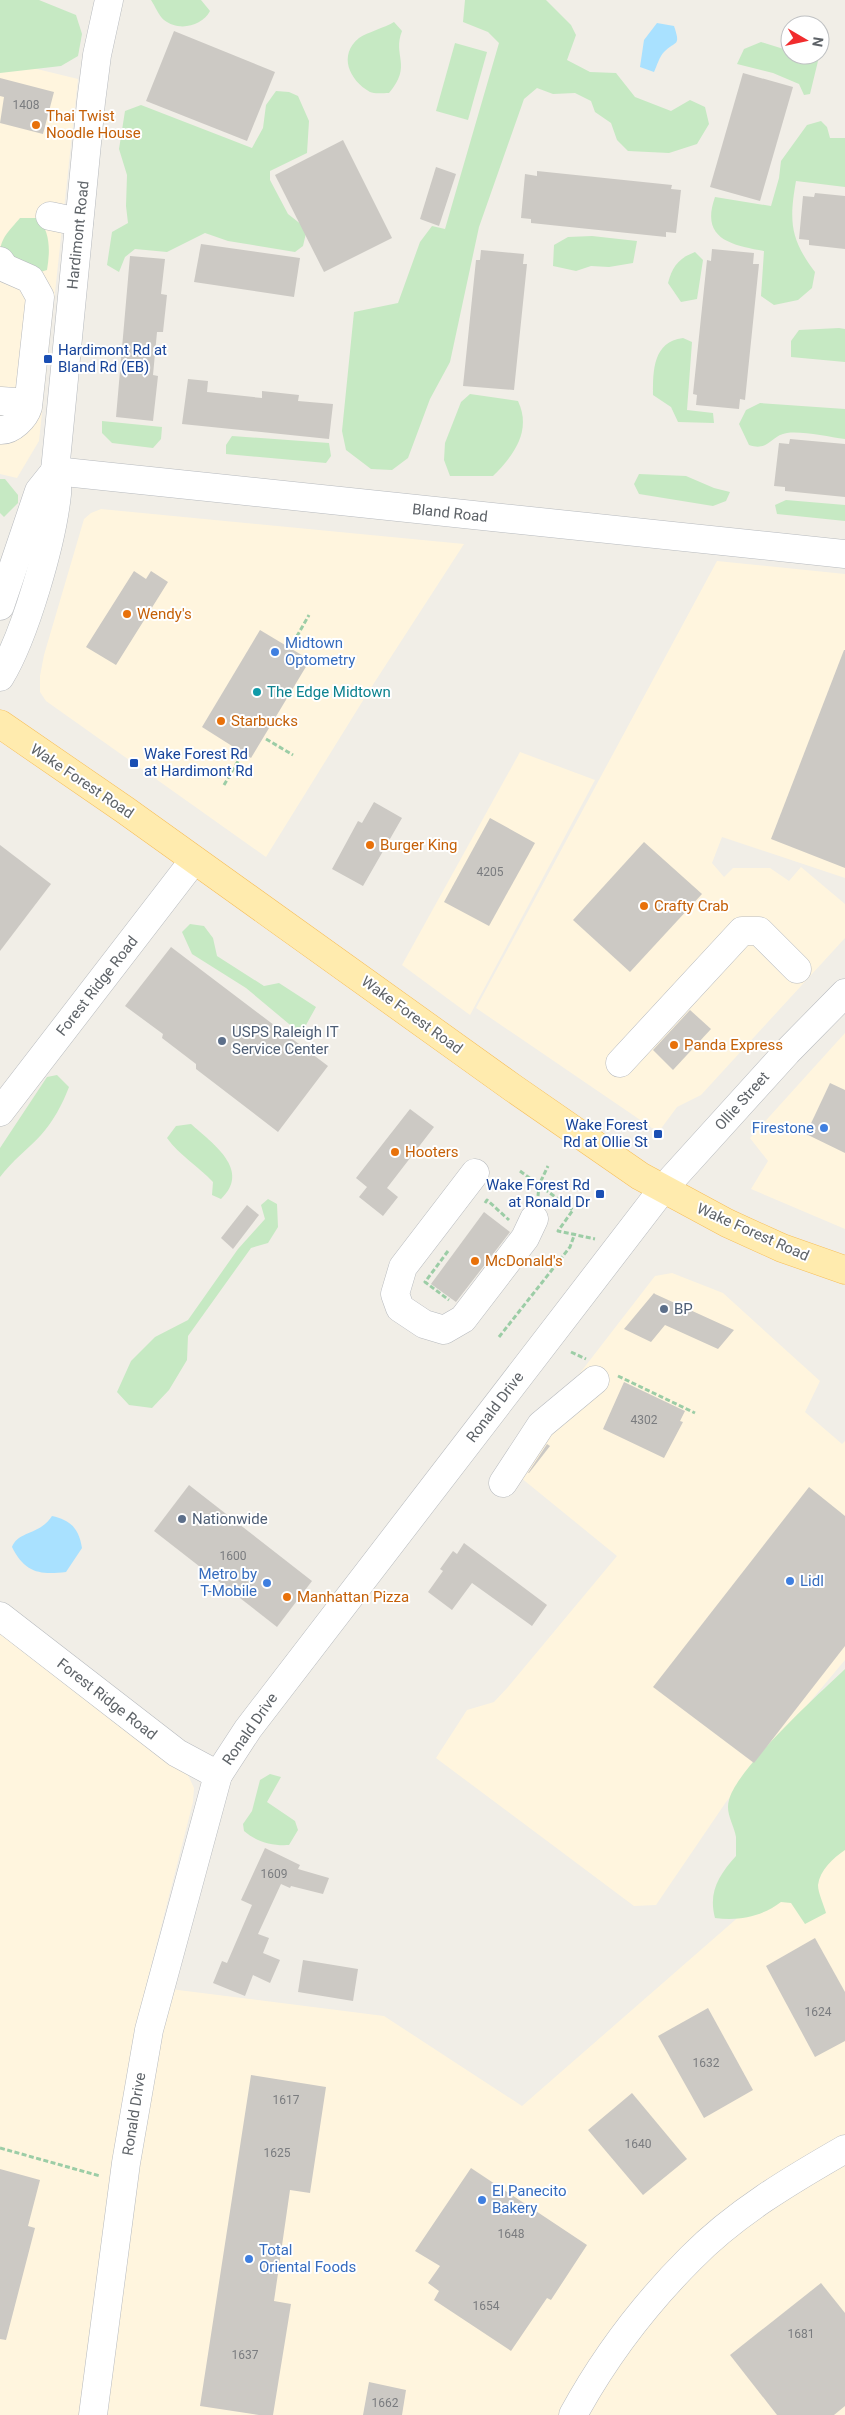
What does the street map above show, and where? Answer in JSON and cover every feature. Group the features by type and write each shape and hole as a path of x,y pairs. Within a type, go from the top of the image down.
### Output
{"main road":[{"name":"Wake Forest Road","path":"0,724 125,810 520,1093 662,1190 782,1248 845,1270"}],"street":[{"name":"Hardimont Road","path":"0,677 18,636 40,569 57,491 55,471 79,222 97,55 109,0"},
{"path":"50,216 79,222"},
{"path":"0,262 5,268 30,279 40,297 14,407 17,423 4,430 0,430"},
{"path":"0,606 39,491 55,471"},
{"name":"Bland Road","path":"55,471 845,554"},
{"name":"Forest Ridge Road","path":"0,1112 194,860"},
{"path":"620,1063 742,931 759,931 797,969"},
{"name":"Ollie Street","path":"662,1190 787,1052 845,993"},
{"path":"475,1173 403,1267 395,1294 400,1308 428,1325 444,1330 463,1319 526,1238 528,1215"},
{"name":"Ronald Drive","path":"93,2415 128,2145 147,2038 218,1775 239,1740 662,1190"},
{"path":"503,1483 541,1425 599,1372"},
{"name":"Forest Ridge Road","path":"0,1616 177,1753 218,1775"},
{"path":"573,2415 610,2355 638,2316 692,2257 745,2213 796,2177 845,2149"}],"path":[{"path":"293,643 309,615"},
{"path":"266,738 293,755"},
{"path":"224,785 241,756"},
{"path":"481,1207 487,1200 528,1215 548,1166"},
{"path":"520,1171 573,1210 558,1231 575,1233 596,1239"},
{"path":"499,1338 570,1247 575,1233"},
{"path":"453,1245 425,1282 454,1304"},
{"path":"571,1352 599,1372 695,1414"},
{"path":"0,2148 105,2178"}],"shaded area":[{"path":"0,60 78,79 39,441 17,478 0,474"},
{"path":"101,509 464,544 367,694 266,857 46,701 40,692 40,676 44,655 84,519 91,513"},
{"path":"717,561 845,574 845,878 722,837 712,863 724,877 733,868 770,868 789,881 801,867 845,904 845,938 701,1095 677,1107 660,1130 652,1128 476,1008"},
{"path":"520,752 595,780 470,1015 402,965"},
{"path":"845,1033 845,1229 751,1189 768,1161 750,1138"},
{"path":"672,1273 723,1293 820,1381 805,1412 842,1444 845,1441 845,1660 726,1802 656,1905 634,1906 436,1758 467,1710 494,1702 617,1556 504,1464 556,1404 655,1276"},
{"path":"0,1627 188,1775 194,1788 193,1802 146,1986 384,2016 522,2106 845,1824 845,2415 0,2415"}],"green space":[{"path":"0,0 39,0 76,15 82,34 78,56 61,66 0,73"},
{"path":"151,0 201,0 210,11 196,24 176,26 162,18"},
{"path":"465,0 546,0 571,25 576,35 567,60 590,72 616,73 635,97 671,111 690,100 705,107 709,124 697,144 669,153 628,151 617,140 611,123 595,112 591,101 575,93 553,94 537,88 524,99 479,227 450,362 430,399 408,458 392,470 371,469 346,450 342,431 354,312 398,303 420,242 432,226 445,229 499,43 488,32 463,22"},
{"path":"394,22 402,31 399,47 400,75 389,93 372,93 356,81 352,74 349,67 349,52 359,38"},
{"path":"761,42 780,48 780,65 817,65 810,94 804,95 799,84 773,73 737,64 744,49"},
{"path":"455,43 487,52 468,120 436,111"},
{"path":"276,91 289,92 298,96 309,121 307,153 270,171 270,180 288,214 307,229 303,246 295,252 228,241 205,233 167,252 135,249 125,257 119,272 107,265 112,232 128,223 126,206 127,175 119,149 125,111 141,105 252,148 263,128 266,105"},
{"path":"821,121 827,127 830,138 845,138 845,187 796,181 792,219 796,239 800,249 815,272 812,288 798,300 774,305 761,296 764,251 740,246 722,237 715,231 711,211 715,197 771,206 779,178 781,161 807,125"},
{"path":"20,218 37,218 42,223 47,235 49,249 47,270 21,278 0,254 0,248 9,230"},
{"path":"592,236 637,241 633,263 609,267 591,266 576,271 553,266 554,245 568,237"},
{"path":"695,252 703,260 697,299 681,302 668,283 677,264"},
{"path":"845,329 845,362 791,357 791,341 799,330"},
{"path":"683,338 692,342 687,410 713,413 714,423 678,422 671,407 653,395 653,376 660,351 673,341"},
{"path":"470,394 518,401 522,412 522,432 519,442 508,460 493,476 450,476 444,460 445,443 461,402"},
{"path":"760,403 845,409 845,439 808,433 787,433 782,434 766,445 756,447 749,445 739,424 746,410"},
{"path":"102,421 162,427 161,439 153,448 112,443 102,433"},
{"path":"232,436 329,443 331,456 326,463 226,454 226,445"},
{"path":"639,474 686,476 714,488 730,492 726,501 713,506 639,494 634,484"},
{"path":"0,479 5,479 18,495 18,503 4,517 0,513"},
{"path":"786,500 845,505 845,521 777,514 775,505"},
{"path":"190,924 204,926 213,938 217,956 264,986 279,983 316,1007 306,1025 295,1029 246,988 192,954 182,932"},
{"path":"57,1075 69,1087 57,1112 41,1135 0,1177 0,1148 47,1077"},
{"path":"191,1124 218,1148 231,1168 232,1178 229,1188 221,1199 212,1195 213,1182 167,1138 176,1126"},
{"path":"268,1199 277,1204 278,1227 268,1243 251,1248 188,1336 187,1360 169,1390 152,1408 129,1405 117,1392 131,1361 155,1337 188,1320 238,1249 265,1219 261,1205"},
{"path":"845,1669 845,1850 828,1865 819,1880 818,1888 826,1913 805,1924 791,1903 781,1902 766,1911 750,1917 733,1919 715,1918 713,1900 716,1884 736,1856 736,1837 728,1810 729,1800 735,1786 762,1751"},
{"path":"270,1774 281,1777 267,1802 295,1821 298,1830 289,1845 265,1842 254,1838 244,1831 243,1824 252,1811 260,1780"}],"water":[{"path":"657,23 674,26 677,40 662,54 654,72 640,67 644,40"},
{"path":"52,1516 64,1520 73,1526 81,1541 82,1548 66,1572 48,1573 34,1570 22,1562 12,1547 19,1538 42,1527"}],"building":[{"path":"174,31 275,72 247,141 146,101"},
{"path":"743,73 793,87 760,201 710,187"},
{"path":"0,78 54,92 43,134 0,123 4,97 0,96"},
{"path":"343,140 392,238 324,272 275,175"},
{"path":"436,167 456,174 439,226 420,219"},
{"path":"537,171 672,185 671,189 681,190 676,233 666,232 666,237 531,223 531,219 521,218 525,174 537,176"},
{"path":"815,193 845,196 845,249 809,245 809,240 799,239 803,196 814,197"},
{"path":"201,244 300,258 294,297 194,282"},
{"path":"712,249 754,253 753,264 759,264 745,400 740,399 739,409 696,405 697,395 693,394 707,260 711,261"},
{"path":"481,250 524,254 523,264 527,264 514,390 463,386 476,260 480,260"},
{"path":"130,256 165,259 161,294 167,295 163,332 157,332 153,375 158,376 153,421 116,417"},
{"path":"188,379 208,381 207,392 262,398 262,391 299,395 298,401 333,404 329,439 182,424"},
{"path":"790,439 845,444 845,497 785,491 785,487 774,486 779,443 789,444"},
{"name":"Wendy's","path":"134,571 146,579 151,571 168,582 116,665 86,647"},
{"name":"The Edge Midtown","path":"260,630 310,660 251,758 202,727"},
{"path":"845,650 845,868 771,839"},
{"path":"374,802 402,818 363,886 332,869 358,821 362,823"},
{"path":"490,818 535,843 489,926 444,902"},
{"path":"644,842 702,894 630,972 573,920"},
{"path":"0,845 51,884 0,951"},
{"path":"171,947 328,1066 278,1132 196,1069 196,1064 162,1038 163,1034 125,1006"},
{"path":"690,1010 711,1029 673,1070 653,1050"},
{"path":"830,1083 845,1090 845,1153 806,1134"},
{"name":"Hooters","path":"410,1109 434,1127 387,1188 398,1197 383,1216 359,1197 367,1187 356,1178"},
{"path":"247,1205 259,1215 233,1249 221,1238"},
{"name":"McDonald's","path":"484,1212 510,1232 456,1302 431,1284"},
{"name":"BP","path":"654,1293 734,1330 718,1349 665,1325 651,1342 624,1329"},
{"path":"624,1382 685,1411 680,1421 683,1422 664,1458 603,1429"},
{"path":"547,1444 550,1446 528,1473"},
{"path":"189,1485 312,1581 277,1627 154,1531"},
{"name":"Lidl","path":"809,1487 845,1516 845,1646 754,1763 653,1687"},
{"path":"464,1543 547,1605 532,1626 472,1583 452,1610 428,1592 443,1571 440,1569 453,1551 457,1554"},
{"path":"265,1848 300,1865 298,1869 329,1878 323,1894 291,1886 290,1888 281,1884 258,1934 269,1938 263,1953 280,1960 270,1983 253,1975 245,1996 213,1983 222,1961 227,1963 252,1905 241,1900"},
{"path":"815,1938 845,1992 845,2041 815,2057 766,1966"},
{"path":"303,1960 358,1969 353,2001 298,1992"},
{"path":"708,2008 753,2090 704,2118 658,2036"},
{"path":"251,2075 326,2087 310,2193 290,2190 274,2301 291,2304 273,2415 259,2415 200,2406"},
{"path":"632,2093 687,2159 643,2195 588,2130"},
{"path":"471,2168 587,2245 551,2300 547,2298 511,2351 434,2300 439,2291 428,2283 440,2266 415,2251"},
{"path":"0,2169 40,2180 28,2226 35,2228 6,2340 0,2339"},
{"path":"821,2283 845,2313 845,2406 834,2415 777,2415 730,2355"},
{"path":"369,2382 406,2390 402,2415 363,2415"}],"place":[{"name":"Thai Twist Noodle House","path":"36,125"},
{"name":"Hardimont Rd at Bland Rd (EB)","path":"48,359"},
{"name":"Wendy's","path":"127,614"},
{"name":"Midtown Optometry","path":"275,652"},
{"name":"The Edge Midtown","path":"257,692"},
{"name":"Starbucks","path":"221,721"},
{"name":"Wake Forest Rd at Hardimont Rd","path":"134,763"},
{"name":"Burger King","path":"370,845"},
{"name":"Crafty Crab","path":"644,906"},
{"name":"USPS Raleigh IT Service Center","path":"222,1041"},
{"name":"Panda Express","path":"674,1045"},
{"name":"Firestone","path":"824,1128"},
{"name":"Wake Forest Rd at Ollie St","path":"658,1134"},
{"name":"Hooters","path":"395,1152"},
{"name":"Wake Forest Rd at Ronald Dr","path":"600,1194"},
{"name":"McDonald's","path":"475,1261"},
{"name":"BP","path":"664,1309"},
{"name":"Nationwide","path":"182,1519"},
{"name":"Lidl","path":"790,1581"},
{"name":"Metro by T-Mobile","path":"267,1583"},
{"name":"Manhattan Pizza","path":"287,1597"},
{"name":"El Panecito Bakery","path":"482,2200"},
{"name":"Total Oriental Foods","path":"249,2259"}]}
